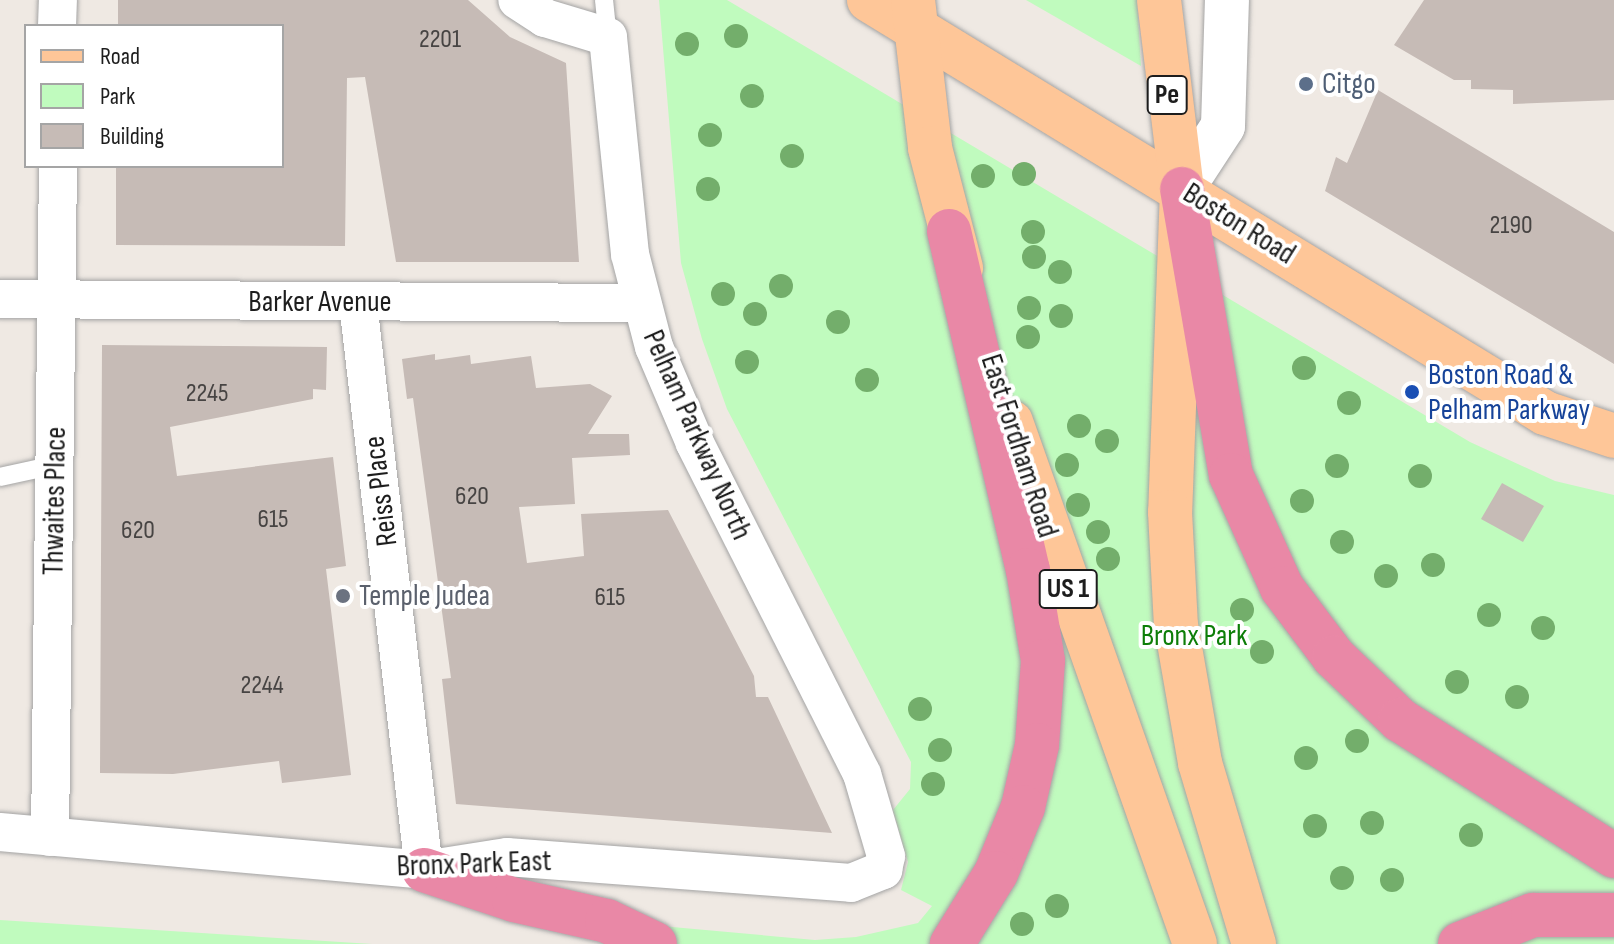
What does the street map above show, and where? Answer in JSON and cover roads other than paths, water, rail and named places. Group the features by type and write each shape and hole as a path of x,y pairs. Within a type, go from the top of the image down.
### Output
{"highway":[{"path":"1182,189 1228,465 1243,512 1282,588 1334,657 1400,720 1614,856"},
{"path":"949,231 1030,580 1043,661 1037,745 1023,807 996,873 952,944"},
{"path":"424,870 514,900 607,921 655,944"},
{"path":"1460,944 1533,915 1614,915"}],"main road":[{"name":"Boston Road","path":"869,0 914,14 1182,189 1545,413 1614,436"},
{"name":"Pe","path":"1159,0 1182,189"},
{"name":"East Fordham Road","path":"914,14 924,113 949,231 1042,516 1195,944"},
{"path":"1182,189 1170,512 1176,625 1197,750 1254,944"}],"street":[{"path":"57,24 58,0"},
{"path":"517,0 545,18 608,37"},
{"path":"1182,189 1223,126 1227,0"},
{"name":"Pelham Parkway North","path":"608,37 623,205 640,303 695,443 862,774 886,856"},
{"name":"Thwaites Place","path":"50,837 59,300 58,168"},
{"name":"Barker Avenue","path":"0,299 640,303"},
{"name":"Reiss Place","path":"358,303 424,870"},
{"name":"Bronx Park East","path":"0,832 424,870 507,857 851,883 878,875 886,856"}],"lane":[{"path":"604,0 608,37"},
{"path":"0,477 55,465"}],"place":[{"name":"Citgo","path":"1306,84"},
{"name":"Boston Road & Pelham Parkway","path":"1412,392"},
{"name":"Temple Judea","path":"343,596"}],"park label":[{"name":"Bronx Park","path":"1194,636"}]}
